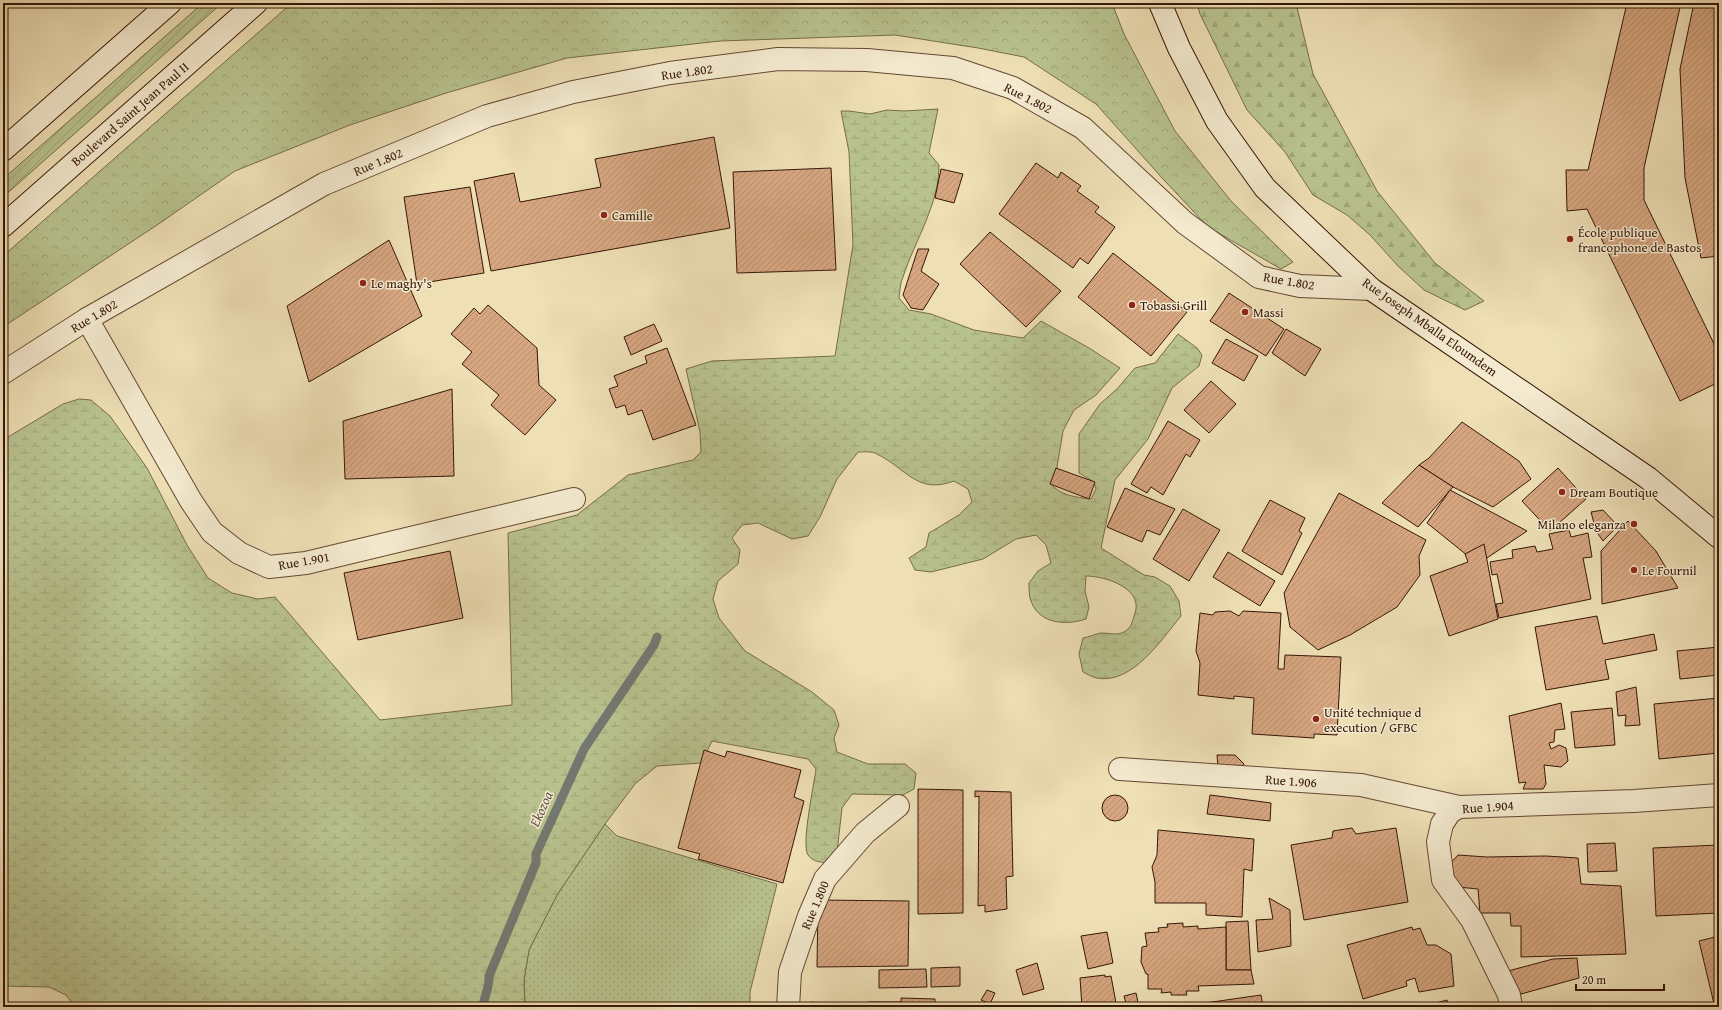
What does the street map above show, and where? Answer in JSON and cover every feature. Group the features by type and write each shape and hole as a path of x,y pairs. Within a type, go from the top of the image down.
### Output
{"street":[{"path":"3,150 170,3"},
{"name":"Boulevard Saint Jean Paul II","path":"3,226 256,3"},
{"name":"Rue Joseph Mballa Eloumdem","path":"1160,3 1179,48 1217,121 1265,188 1372,289 1648,478 1719,537"},
{"name":"Rue 1.802","path":"3,374 87,319 324,184 487,116 573,92 670,74 778,59 868,60 953,68 1014,88 1082,128 1185,223 1259,277 1300,286 1372,289"},
{"name":"Rue 1.901","path":"87,319 191,501 212,532 239,553 269,567 306,563 574,499"},
{"name":"Rue 1.906","path":"1120,769 1361,785 1459,807"},
{"name":"Rue 1.904","path":"1511,1007 1509,995 1472,920 1442,880 1438,842 1442,824 1450,812 1459,807 1634,801 1719,795"},
{"name":"Rue 1.800","path":"788,1007 790,972 809,916 825,879 865,833 898,806"}],"green space":[{"path":"203,3 222,3 3,197 3,179"},
{"path":"292,3 1112,3 1124,34 1175,131 1231,201 1293,262 1281,269 1208,227 1096,104 1024,57 895,35 720,41 567,58 446,93 350,125 235,171 160,223 3,327 3,256"},
{"path":"1197,3 1296,3 1313,74 1377,191 1435,263 1484,301 1465,310 1424,290 1398,266 1370,235 1347,215 1313,195 1285,152 1247,110 1200,14"},
{"path":"938,109 929,153 939,165 938,180 926,222 902,279 899,298 909,310 931,314 974,330 1023,338 1041,321 1089,348 1120,368 1096,395 1074,410 1063,431 1056,473 1050,483 1054,487 1069,495 1091,499 1096,489 1094,482 1079,473 1079,434 1100,404 1117,389 1135,368 1155,363 1178,334 1197,348 1202,355 1199,366 1172,388 1148,439 1115,480 1101,548 1144,575 1155,577 1170,586 1179,601 1181,616 1145,658 1134,668 1110,678 1097,678 1083,672 1079,654 1083,638 1101,633 1118,634 1128,629 1136,607 1134,598 1129,591 1122,586 1104,578 1086,576 1085,591 1089,607 1086,619 1061,622 1045,618 1034,607 1029,594 1029,583 1038,571 1051,563 1046,545 1036,535 1016,539 983,559 931,572 915,570 909,558 926,547 929,533 959,515 972,502 968,489 954,481 930,485 921,482 912,478 875,453 858,452 837,479 820,517 808,536 792,539 758,523 742,525 732,538 740,550 738,564 718,581 713,599 719,618 745,651 812,692 834,710 839,725 834,738 837,752 868,764 905,764 916,773 914,789 903,795 852,794 842,808 837,852 831,863 818,862 810,858 806,849 807,828 816,769 808,759 712,741 701,763 657,766 635,784 605,824 557,895 529,950 524,980 525,1007 75,1007 66,995 49,987 3,986 3,440 63,404 79,399 91,400 110,416 147,468 187,545 208,578 232,593 258,599 275,597 380,720 512,705 508,533 577,515 628,475 693,460 701,452 700,432 686,369 712,361 835,356 853,245 849,152 841,111 870,114 887,110 904,111"},
{"path":"605,824 617,836 777,884 750,992 750,1007 525,1007 524,980 529,950 557,895"}],"building":[{"path":"1627,3 1681,3 1644,168 1644,200 1719,354 1719,382 1680,401 1587,209 1567,211 1566,170 1588,170"},
{"path":"1694,3 1719,8 1719,256 1701,258 1685,178 1680,69"},
{"name":"Camille","path":"714,137 730,228 491,271 474,181 514,173 520,202 601,187 595,159"},
{"path":"1036,163 1058,178 1061,172 1081,186 1077,191 1099,207 1095,212 1115,227 1088,264 1080,258 1073,268 999,214"},
{"path":"831,168 836,270 737,273 733,172"},
{"path":"941,169 963,174 954,203 935,198"},
{"path":"470,187 484,273 417,284 404,197"},
{"path":"990,232 1061,291 1026,327 960,264"},
{"path":"389,240 422,316 309,382 287,306"},
{"path":"918,249 929,249 921,271 939,284 923,310 911,308 903,295"},
{"name":"Tobassi Grill","path":"1113,253 1187,312 1151,356 1078,297"},
{"path":"1229,293 1284,329 1266,356 1210,321"},
{"path":"488,305 537,348 539,385 556,400 525,435 491,405 499,395 462,364 472,352 451,334 474,308 480,314"},
{"path":"654,324 662,341 631,355 624,337"},
{"path":"1286,329 1321,349 1305,376 1272,353"},
{"path":"1226,339 1258,356 1244,381 1212,363"},
{"path":"667,348 696,425 653,440 642,410 628,415 625,405 616,408 609,389 618,386 614,376 647,363 645,356"},
{"path":"1211,381 1236,404 1209,433 1184,410"},
{"path":"452,389 454,476 345,479 343,421"},
{"path":"1168,421 1200,440 1190,457 1186,454 1163,495 1151,487 1147,493 1131,484"},
{"path":"1462,422 1519,461 1531,479 1493,507 1453,487 1419,465 1429,458"},
{"path":"1419,465 1453,487 1418,527 1382,503"},
{"path":"1056,468 1095,482 1089,499 1050,484"},
{"path":"1558,468 1586,499 1550,531 1522,501"},
{"path":"1125,488 1175,509 1160,535 1147,530 1142,542 1107,527"},
{"path":"1450,490 1527,531 1478,564 1427,523"},
{"path":"1339,493 1426,540 1419,556 1420,575 1397,607 1350,635 1318,650 1290,627 1284,593"},
{"path":"1270,500 1305,518 1299,531 1302,533 1282,575 1242,551"},
{"path":"1183,509 1220,530 1189,581 1153,559"},
{"path":"1603,510 1618,526 1603,541 1596,531 1591,512"},
{"name":"Le Fournil","path":"1628,521 1656,551 1678,588 1602,604 1601,551"},
{"path":"1569,530 1571,537 1588,533 1592,557 1583,558 1591,599 1499,618 1496,604 1503,603 1497,574 1492,575 1490,562 1513,558 1512,550 1535,546 1537,552 1553,549 1549,534"},
{"path":"1484,544 1498,619 1449,636 1430,576 1468,562 1465,554"},
{"path":"450,551 463,618 358,640 344,573"},
{"path":"1228,552 1275,581 1260,606 1213,577"},
{"path":"1230,611 1239,616 1243,611 1281,613 1278,669 1284,669 1285,655 1341,657 1337,735 1314,734 1314,738 1252,734 1254,698 1234,696 1234,699 1198,695 1200,663 1196,651 1200,613 1213,615 1215,612"},
{"path":"1597,616 1603,644 1654,634 1657,650 1605,660 1609,679 1546,690 1535,627"},
{"path":"1719,647 1719,675 1680,679 1677,651"},
{"path":"1636,687 1640,725 1625,726 1626,715 1618,716 1616,692"},
{"path":"1719,698 1719,753 1659,759 1654,704"},
{"path":"1561,703 1565,729 1555,730 1554,742 1549,743 1551,749 1559,745 1566,748 1568,761 1561,767 1544,765 1546,784 1543,789 1523,789 1526,782 1519,783 1509,716"},
{"path":"1612,708 1615,745 1575,748 1571,712"},
{"path":"704,750 725,757 727,751 801,770 794,797 804,801 783,883 698,859 700,854 678,848"},
{"path":"1217,755 1235,755 1244,764 1242,769 1218,767"},
{"path":"918,789 963,790 963,913 918,914"},
{"path":"975,791 1011,792 1013,876 1006,877 1007,909 985,912 985,905 978,906 979,796 975,797"},
{"path":"1115,795 1124,799 1128,808 1124,817 1115,821 1106,817 1102,808 1106,799"},
{"path":"1210,795 1271,803 1270,821 1207,814"},
{"path":"1352,828 1356,834 1396,828 1408,902 1304,920 1291,845 1332,838 1333,831"},
{"path":"1158,830 1254,839 1252,871 1244,869 1242,917 1206,915 1206,903 1155,903 1155,882 1152,867 1157,855"},
{"path":"1615,843 1617,871 1588,872 1587,844"},
{"path":"1719,845 1719,913 1656,916 1653,848"},
{"path":"1458,855 1487,857 1546,856 1578,858 1581,884 1621,886 1626,954 1521,957 1521,926 1511,926 1510,913 1480,913 1478,889 1458,887 1446,868"},
{"path":"1269,898 1290,910 1291,946 1258,952 1256,920 1273,919"},
{"path":"818,900 909,901 908,966 817,967"},
{"path":"1248,921 1251,970 1226,970 1226,922"},
{"path":"1183,923 1183,927 1198,926 1198,929 1226,927 1226,970 1251,970 1254,984 1198,986 1199,991 1186,991 1187,995 1171,995 1171,992 1161,993 1162,989 1148,989 1148,974 1146,974 1141,962 1142,947 1147,946 1145,933 1159,932 1158,928 1168,927 1167,924"},
{"path":"1412,927 1413,930 1420,928 1427,945 1436,945 1451,954 1454,986 1419,992 1415,978 1406,981 1407,986 1363,999 1347,945"},
{"path":"1107,932 1113,963 1088,969 1081,936"},
{"path":"1719,936 1719,1003 1714,1004 1699,941"},
{"path":"1577,958 1579,978 1521,994 1508,971 1553,959"},
{"path":"1037,963 1044,989 1023,995 1016,970"},
{"path":"960,967 960,986 931,987 931,968"},
{"path":"926,969 927,987 879,988 879,970"},
{"path":"1105,975 1105,977 1111,976 1116,1003 1082,1007 1080,978"},
{"path":"987,990 995,993 990,1004 981,1000"},
{"path":"1136,993 1139,1007 1127,1007 1124,996"},
{"path":"1261,995 1263,1007 1206,1007 1205,1003"},
{"path":"901,998 935,999 935,1007 868,1007 868,1002 901,1002"},
{"path":"1447,1000 1449,1007 1421,1007"},
{"path":"814,1002 815,1006 837,1005 837,1007 807,1007 807,1003"}],"waterway":[{"name":"Ekozoa","path":"483,1007 489,984 489,976 536,863 536,854 584,749 654,645 657,637"}],"place":[{"name":"Camille","path":"604,215"},
{"name":"École publique francophone de Bastos","path":"1570,239"},
{"name":"Le maghy's","path":"363,283"},
{"name":"Tobassi Grill","path":"1132,305"},
{"name":"Massi","path":"1245,312"},
{"name":"Dream Boutique","path":"1562,492"},
{"name":"Milano eleganza","path":"1634,524"},
{"name":"Le Fournil","path":"1634,570"},
{"name":"Unité technique d execution / GFBC","path":"1316,719"}]}
